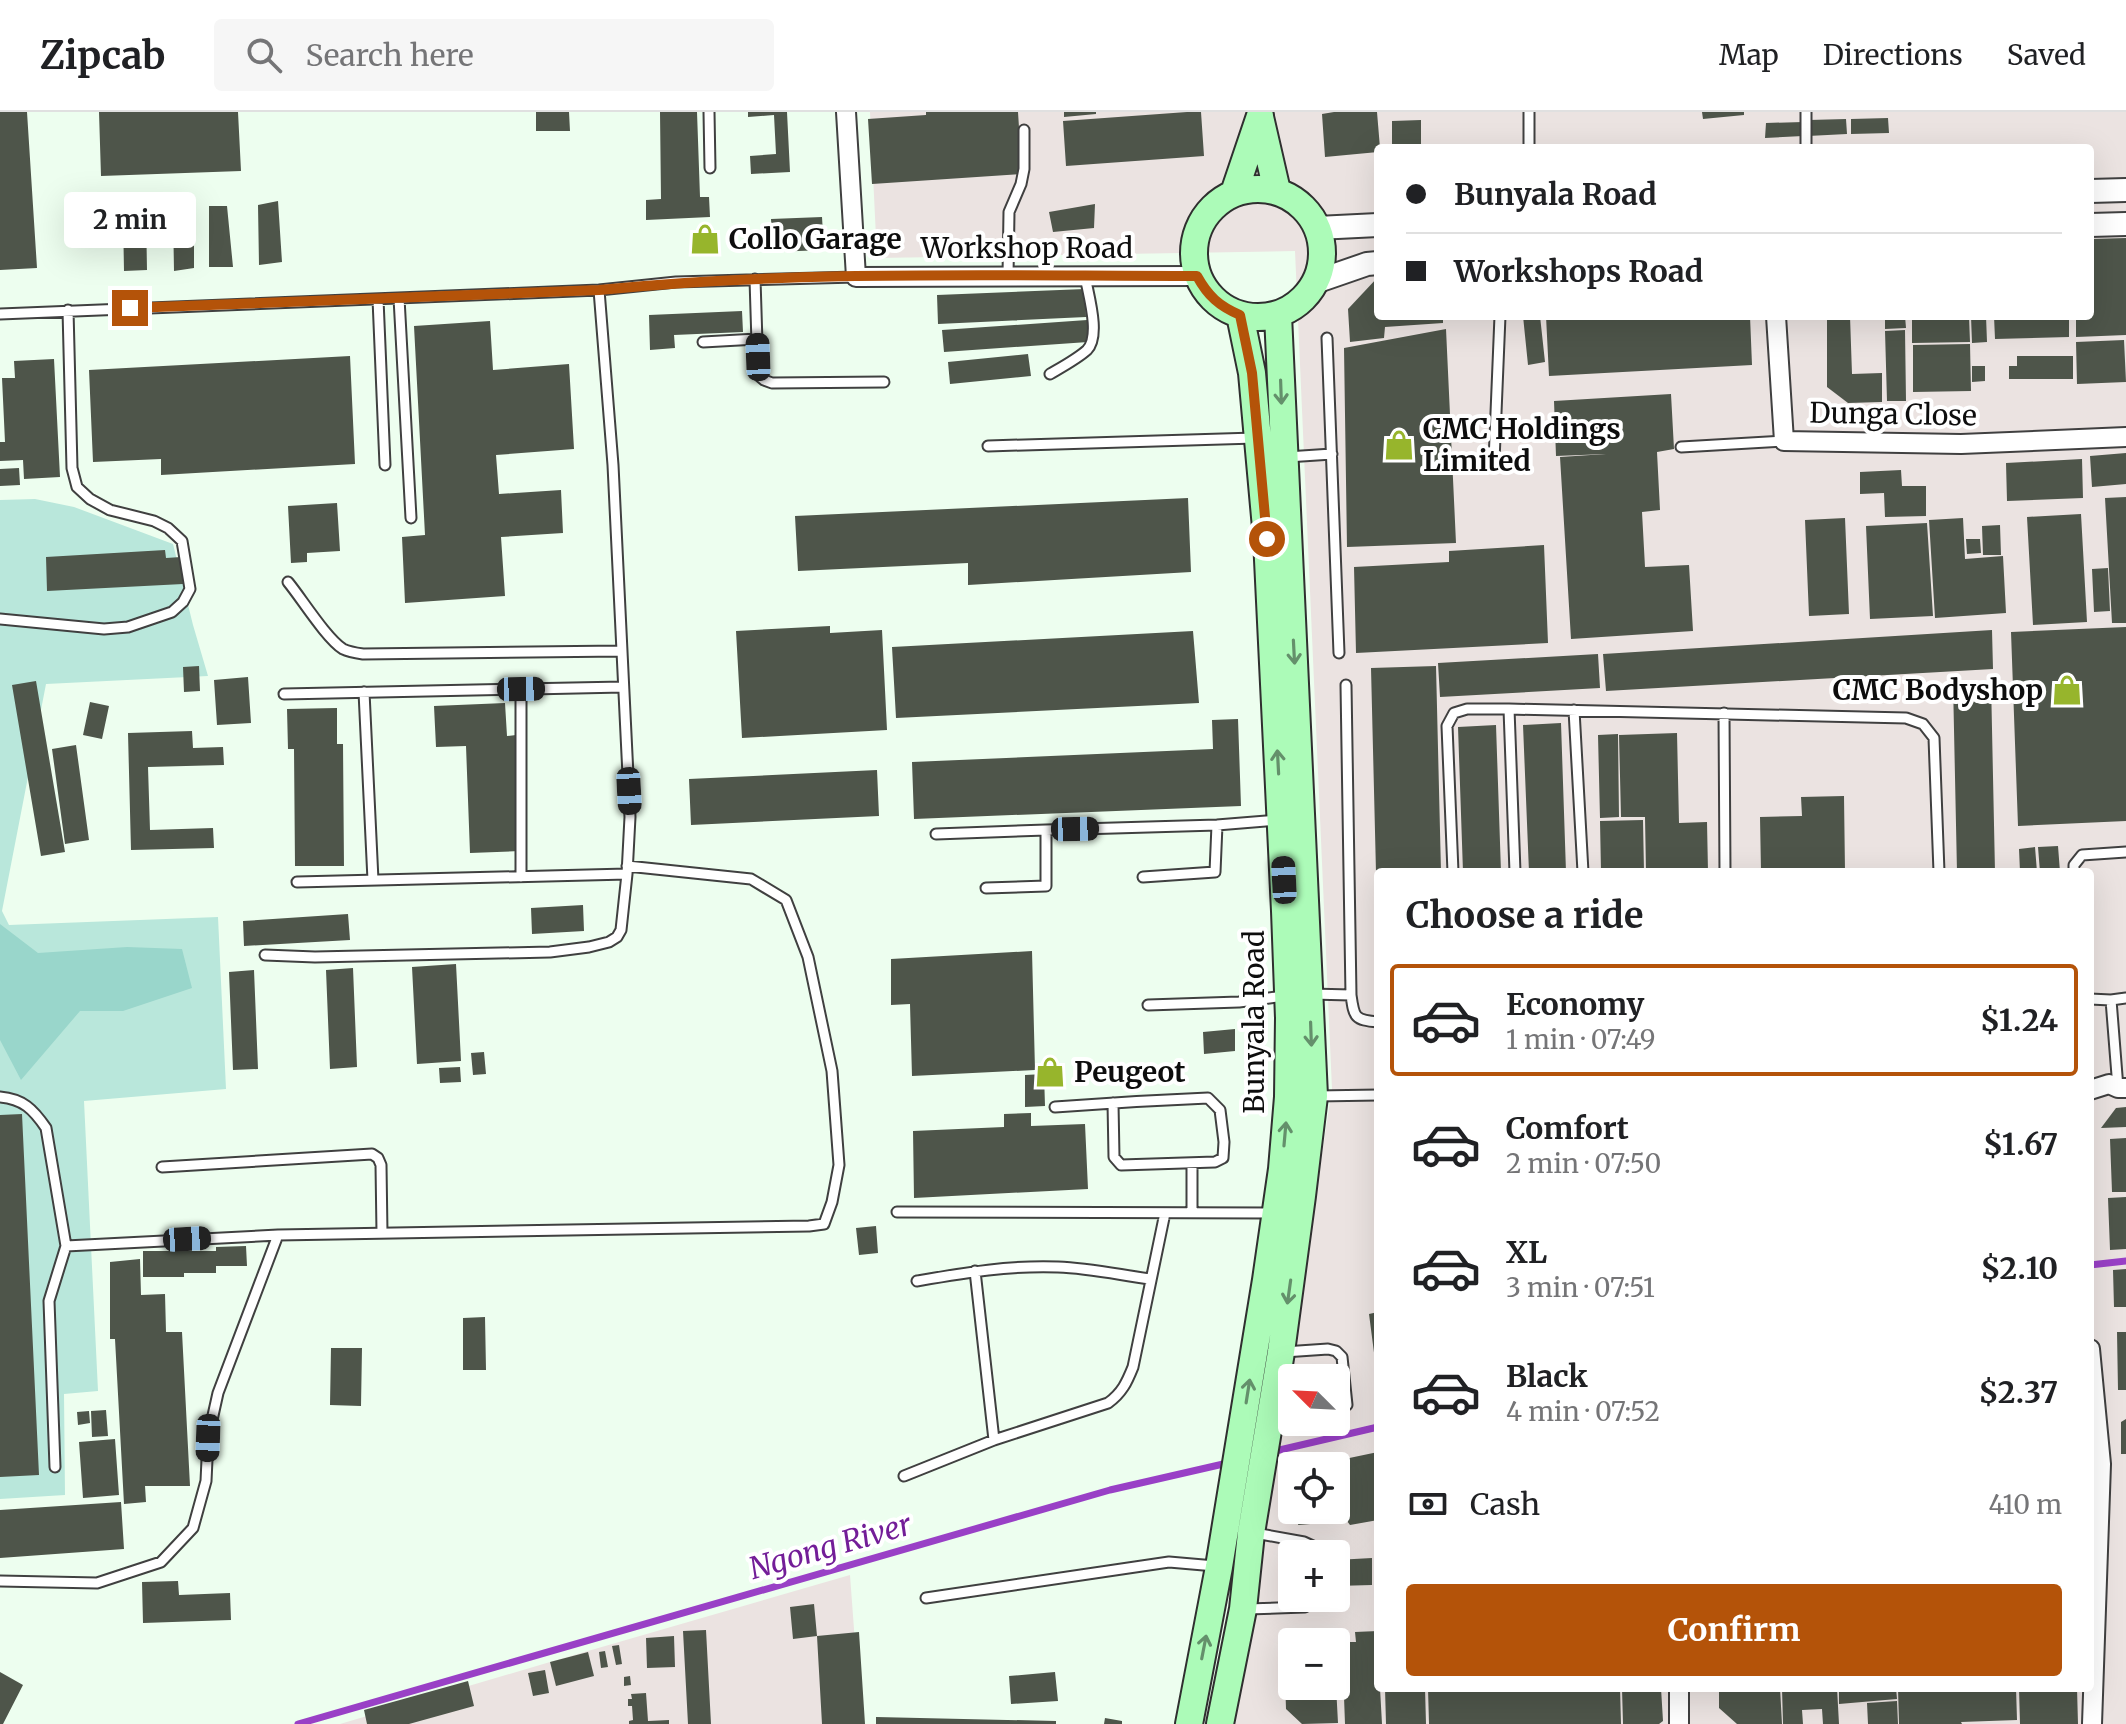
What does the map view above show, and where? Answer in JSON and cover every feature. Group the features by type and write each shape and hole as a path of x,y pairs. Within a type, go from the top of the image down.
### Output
{"main road":[{"path":"1260,114 1277,191"},
{"path":"1234,193 1260,114"},
{"path":"1255,189 1277,191 1301,205 1317,228 1322,255 1315,282 1300,302 1278,315 1259,318 1240,315 1222,307 1207,293 1197,276 1194,251 1199,227 1213,207 1234,193 1255,189"},
{"name":"Bunyala Road","path":"1240,315 1252,373 1291,820"},
{"name":"Bunyala Road","path":"1220,1724 1243,1609 1251,1533 1281,1352 1302,1196 1299,994 1291,820 1278,315"},
{"name":"Bunyala Road","path":"1189,1724 1219,1567 1282,1169 1301,1096"}],"street":[{"path":"846,112 856,277"},
{"path":"2094,191 2126,190"},
{"path":"2094,225 2126,224"},
{"path":"1317,228 1374,225"},
{"path":"1315,282 1374,263"},
{"name":"Workshop Road","path":"856,277 1197,276"},
{"name":"Dunga Close","path":"1776,320 1784,441 1961,444 2126,437"},
{"path":"2094,1089 2118,1086"},
{"path":"2094,1442 2094,1551"},
{"path":"1679,1692 1679,1724"},
{"path":"2092,1692 2092,1724"}],"lane":[{"path":"709,112 710,168"},
{"path":"1529,112 1529,144"},
{"path":"1806,112 1806,144"},
{"path":"1008,276 1009,212 1024,169 1024,130"},
{"path":"1050,374 1086,351 1092,343 1094,332 1085,276"},
{"path":"0,314 599,290 676,282 856,277"},
{"path":"755,279 758,375 764,380 772,383 884,382"},
{"path":"265,955 315,957 550,952 609,942 621,930 630,817 613,465 599,290"},
{"path":"399,298 411,518"},
{"path":"378,299 385,465"},
{"path":"0,619 104,629 128,627 172,612 183,602 190,589 182,541 175,534 154,521 110,510 90,499 77,487 72,468 68,310"},
{"path":"1494,461 1500,320"},
{"path":"1327,338 1339,653"},
{"path":"703,342 757,339"},
{"path":"988,446 1258,438"},
{"path":"1681,447 1784,441"},
{"path":"1284,457 1332,454"},
{"path":"288,582 331,637 350,652 621,651"},
{"path":"1346,685 1351,995 1354,1014 1360,1019 1374,1021"},
{"path":"284,694 623,687"},
{"path":"521,689 521,877"},
{"path":"364,692 373,880"},
{"path":"1453,868 1447,726 1454,713 1467,709 1906,718 1923,724 1934,738 1939,868"},
{"path":"1509,709 1515,868"},
{"path":"1574,710 1583,868"},
{"path":"1724,713 1725,868"},
{"path":"936,834 1291,820"},
{"path":"1143,877 1215,872 1217,825"},
{"path":"986,888 1046,886 1046,830"},
{"path":"2074,868 2082,855 2126,852"},
{"path":"66,1246 278,1235 824,1224 839,1165 832,1071 808,957 786,900 751,879 627,870 521,877 297,882"},
{"path":"1148,1005 1239,1002 1299,994 1351,995"},
{"path":"2094,999 2126,998"},
{"path":"2111,1000 2118,1086"},
{"path":"1301,1096 1374,1095"},
{"path":"0,1097 15,1099 36,1113 46,1128 66,1246 49,1301 55,1467"},
{"path":"1055,1107 1113,1103 1208,1098 1220,1110 1223,1158 1215,1162 1192,1164 1121,1165 1114,1157 1113,1103"},
{"path":"162,1167 372,1154 381,1165 382,1233"},
{"path":"1192,1164 1192,1213"},
{"path":"897,1212 1276,1213"},
{"path":"904,1476 994,1440 1108,1403 1120,1395 1133,1367 1165,1213"},
{"path":"0,1581 97,1583 161,1562 193,1528 206,1481 208,1438 218,1393 278,1235"},
{"path":"917,1281 1020,1267 1061,1267 1150,1279"},
{"path":"975,1271 994,1440"},
{"path":"1281,1352 1336,1351 1342,1357 1343,1364"},
{"path":"1251,1533 1292,1540"},
{"path":"926,1598 1169,1562 1219,1567"},
{"path":"1243,1609 1278,1608"}],"shaded area":[{"path":"870,112 2126,112 2126,1724 1234,1724 1278,1436 1350,1436 1350,1364 1290,1364 1332,1089 1295,251 877,258"},
{"path":"35,499 74,507 173,544 208,676 46,684 2,911 9,925 218,917 226,1089 84,1101 98,1391 64,1394 65,1495 0,1499 0,500"},
{"path":"0,924 38,953 127,947 182,949 192,988 123,1011 80,1011 21,1080 0,1040"},
{"path":"850,1575 861,1724 340,1724 550,1662"}],"building":[{"path":"0,112 27,112 37,268 0,270"},
{"path":"99,112 238,112 241,171 101,176"},
{"path":"536,112 569,112 570,131 536,131"},
{"path":"660,112 697,112 700,197 709,197 710,217 646,220 646,200 661,199"},
{"path":"748,112 787,112 790,172 751,174 750,156 776,154 774,115 748,117"},
{"path":"926,112 1018,112 1022,174 872,184 868,119 926,115"},
{"path":"1064,112 1096,112 1096,114 1064,117"},
{"path":"1201,112 1204,156 1066,166 1063,121"},
{"path":"1377,112 1380,144 1374,144 1374,152 1325,157 1322,114"},
{"path":"1702,112 1744,112 1744,115 1703,119"},
{"path":"1888,118 1889,133 1851,134 1851,119"},
{"path":"1846,119 1847,134 1808,136 1809,120"},
{"path":"1421,120 1421,144 1392,144 1392,121"},
{"path":"1803,122 1803,136 1765,138 1766,123"},
{"path":"278,201 282,262 259,265 258,205"},
{"path":"1095,204 1094,228 1053,232 1049,212"},
{"path":"209,206 227,206 233,267 209,267"},
{"path":"194,208 194,268 174,271 173,212"},
{"path":"146,214 147,270 124,271 123,215"},
{"path":"822,217 824,250 773,252 771,219"},
{"path":"2126,238 2126,335 2076,337 2076,320 2094,320 2094,239"},
{"path":"1374,281 1374,320 1443,320 1443,323 1385,327 1384,338 1350,342 1348,309"},
{"path":"1085,289 1086,317 938,324 937,295"},
{"path":"742,311 743,332 674,335 675,348 650,350 649,315"},
{"path":"1087,320 1088,342 944,352 942,330"},
{"path":"1523,320 1540,320 1545,362 1528,365"},
{"path":"1546,320 1750,320 1752,365 1549,376"},
{"path":"1827,320 1850,320 1852,374 1882,373 1882,402 1848,403 1827,387"},
{"path":"1885,320 1905,320 1906,328 1885,329"},
{"path":"1912,320 1969,320 1970,342 1912,343"},
{"path":"1971,320 1986,320 1987,342 1972,343"},
{"path":"1994,320 2069,320 2069,337 1995,339"},
{"path":"490,321 493,370 569,364 574,449 496,455 499,494 561,490 563,533 501,537 505,596 405,603 402,537 425,535 414,326"},
{"name":"CMC Holdings Limited","path":"1446,329 1456,543 1347,547 1344,348"},
{"path":"1905,330 1906,401 1887,401 1885,331"},
{"path":"2124,340 2126,382 2077,384 2076,342"},
{"path":"1970,344 1971,391 1913,392 1913,345"},
{"path":"1028,354 1031,376 950,384 948,362"},
{"path":"350,356 355,464 161,475 161,459 93,462 89,370"},
{"path":"2017,356 2073,356 2073,379 2009,379 2009,366 2017,366"},
{"path":"54,359 60,477 24,479 23,460 0,461 0,442 5,442 2,378 15,378 14,361"},
{"path":"1972,366 1985,366 1985,381 1972,382"},
{"path":"1671,394 1674,449 1657,452 1660,510 1642,512 1645,567 1689,565 1693,631 1571,639 1560,457 1606,454 1556,456 1554,401"},
{"path":"2126,453 2126,484 2092,487 2090,456"},
{"path":"2082,459 2083,498 2007,501 2006,463"},
{"path":"19,468 20,485 0,486 0,469"},
{"path":"1901,470 1902,486 1926,486 1926,516 1885,517 1884,493 1860,494 1860,472"},
{"path":"2126,497 2126,623 2112,623 2105,498"},
{"path":"1188,498 1191,572 968,585 968,563 798,571 795,516"},
{"path":"337,503 340,551 307,553 307,562 291,563 288,506"},
{"path":"2081,514 2087,622 2033,625 2027,517"},
{"path":"1845,518 1849,614 1809,616 1805,520"},
{"path":"1963,518 1965,559 2003,556 2006,613 1935,618 1929,520"},
{"path":"1927,523 1933,616 1870,619 1866,526"},
{"path":"2000,525 2001,555 1983,555 1982,526"},
{"path":"1966,539 1980,539 1981,553 1967,554"},
{"path":"1544,545 1548,643 1356,653 1354,567 1449,562 1449,551"},
{"path":"165,550 166,558 181,557 183,584 47,591 46,557"},
{"path":"2108,568 2110,611 2094,612 2092,569"},
{"path":"830,626 830,633 882,630 887,730 742,738 736,631"},
{"path":"2126,627 2126,821 2018,826 2011,632"},
{"path":"1992,630 1993,669 1606,691 1603,654"},
{"path":"1193,631 1199,703 896,718 892,647"},
{"path":"1598,654 1600,688 1440,697 1438,663"},
{"path":"199,666 200,691 184,692 183,667"},
{"path":"1436,666 1441,868 1376,868 1371,668"},
{"path":"248,677 251,723 217,725 214,680"},
{"path":"36,681 65,852 41,856 12,685"},
{"path":"1991,681 1995,868 1957,868 1953,682"},
{"path":"90,702 109,706 102,739 83,735"},
{"path":"505,703 507,736 516,735 520,851 470,853 466,746 436,747 434,706"},
{"path":"337,708 337,744 343,744 344,866 295,866 294,749 288,749 287,709"},
{"path":"1238,719 1241,806 914,819 912,762 1213,749 1212,720"},
{"path":"1561,723 1566,868 1529,868 1523,725"},
{"path":"1496,725 1501,868 1463,868 1458,727"},
{"path":"192,731 193,748 223,747 224,765 148,767 150,830 213,828 214,848 131,850 128,733"},
{"path":"1677,733 1679,823 1707,822 1708,868 1646,868 1645,817 1621,817 1619,735"},
{"path":"1618,734 1619,817 1600,818 1598,735"},
{"path":"76,745 89,840 65,844 52,749"},
{"path":"877,770 879,816 691,825 689,779"},
{"path":"1844,796 1845,868 1761,868 1760,817 1802,816 1801,797"},
{"path":"1643,820 1644,868 1601,868 1600,821"},
{"path":"2058,846 2060,868 2040,868 2038,847"},
{"path":"2035,847 2037,868 2020,868 2019,849"},
{"path":"583,905 584,931 532,934 531,908"},
{"path":"348,914 350,940 244,946 243,921"},
{"path":"1032,951 1035,1070 912,1076 910,1004 891,1005 891,959"},
{"path":"456,964 461,1061 417,1064 412,967"},
{"path":"353,968 357,1067 330,1069 326,970"},
{"path":"254,970 258,1069 233,1070 229,972"},
{"path":"1235,1029 1235,1051 1204,1054 1203,1032"},
{"path":"484,1052 486,1074 473,1075 471,1053"},
{"path":"460,1067 461,1082 440,1083 439,1068"},
{"path":"1044,1074 1045,1106 1025,1107 1025,1075"},
{"path":"2126,1107 2126,1127 2101,1128 2116,1108"},
{"path":"1031,1113 1031,1126 1085,1124 1088,1189 914,1198 913,1131 1004,1127 1004,1114"},
{"path":"22,1114 39,1475 0,1477 0,1115"},
{"path":"2126,1138 2126,1192 2112,1192 2110,1139"},
{"path":"2126,1197 2126,1249 2110,1250 2108,1198"},
{"path":"876,1226 878,1253 859,1255 856,1228"},
{"path":"246,1246 247,1266 216,1266 216,1273 184,1273 184,1277 143,1277 143,1251 216,1251 216,1247"},
{"path":"140,1259 141,1295 165,1294 166,1332 182,1332 190,1486 145,1486 146,1502 124,1504 115,1339 110,1339 110,1262"},
{"path":"2126,1269 2126,1307 2114,1307 2113,1270"},
{"path":"1374,1313 1374,1353 1369,1314"},
{"path":"485,1317 486,1370 463,1370 463,1318"},
{"path":"2117,1332 2126,1332 2126,1390 2118,1390"},
{"path":"331,1348 362,1348 361,1406 330,1405"},
{"path":"106,1410 108,1436 92,1437 91,1411"},
{"path":"89,1411 90,1423 78,1425 77,1412"},
{"path":"2126,1419 2126,1454 2121,1454 2121,1422"},
{"path":"115,1439 119,1495 83,1498 79,1442"},
{"path":"1374,1453 1374,1521 1350,1525 1350,1458"},
{"path":"121,1502 124,1549 0,1558 0,1510"},
{"path":"1372,1558 1372,1585 1350,1586 1350,1559"},
{"path":"178,1581 179,1595 230,1593 231,1620 143,1623 142,1582"},
{"path":"814,1604 817,1636 793,1639 790,1607"},
{"path":"706,1630 711,1724 688,1724 683,1631"},
{"path":"1374,1631 1374,1692 1380,1692 1382,1724 1345,1724 1344,1700 1350,1700 1350,1642 1356,1642 1355,1632"},
{"path":"859,1632 865,1724 822,1724 817,1636"},
{"path":"674,1636 675,1667 647,1668 646,1638"},
{"path":"619,1645 622,1664 616,1665 612,1646"},
{"path":"605,1651 608,1667 601,1668 599,1652"},
{"path":"588,1652 594,1676 556,1686 550,1662"},
{"path":"545,1670 549,1693 533,1696 528,1673"},
{"path":"0,1672 23,1685 3,1724 0,1724"},
{"path":"1055,1672 1058,1701 1011,1704 1009,1676"},
{"path":"630,1676 631,1685 624,1686 624,1677"},
{"path":"468,1681 474,1706 409,1724 367,1724 364,1710"},
{"path":"1385,1692 1425,1692 1426,1724 1386,1724"},
{"path":"1428,1692 1620,1692 1621,1724 1429,1724"},
{"path":"1622,1692 1661,1692 1663,1721 1659,1724 1623,1724"},
{"path":"1719,1692 1780,1692 1782,1724 1737,1724 1719,1708"},
{"path":"1782,1692 1837,1692 1839,1724 1823,1724 1822,1709 1802,1710 1803,1724 1783,1724"},
{"path":"1839,1692 1896,1692 1897,1699 1839,1704"},
{"path":"1898,1692 2016,1692 2017,1720 1899,1724"},
{"path":"2019,1692 2077,1692 2078,1724 2020,1724"},
{"path":"646,1693 648,1721 669,1720 669,1724 629,1724 633,1720 628,1699 632,1699 631,1694"},
{"path":"1286,1700 1337,1700 1338,1723 1302,1724 1286,1709"},
{"path":"1897,1701 1898,1724 1868,1724 1867,1703"},
{"path":"876,1717 1056,1721 1056,1724 876,1724"},
{"path":"1105,1718 1122,1721 1122,1724 1104,1724"}],"waterway":[{"name":"Ngong River","path":"2094,1265 2126,1261"},
{"name":"Ngong River","path":"1271,1452 1374,1428"},
{"name":"Ngong River","path":"298,1724 1110,1490 1232,1462"}],"place":[{"name":"Collo Garage","path":"705,239"},
{"name":"CMC Holdings Limited","path":"1399,445"},
{"name":"CMC Bodyshop","path":"2067,690"},
{"name":"Peugeot","path":"1050,1072"}],"route":[{"path":"130,308 599,290 676,282 856,277 1197,276 1207,293 1222,307 1240,315 1252,373 1267,539"}]}
